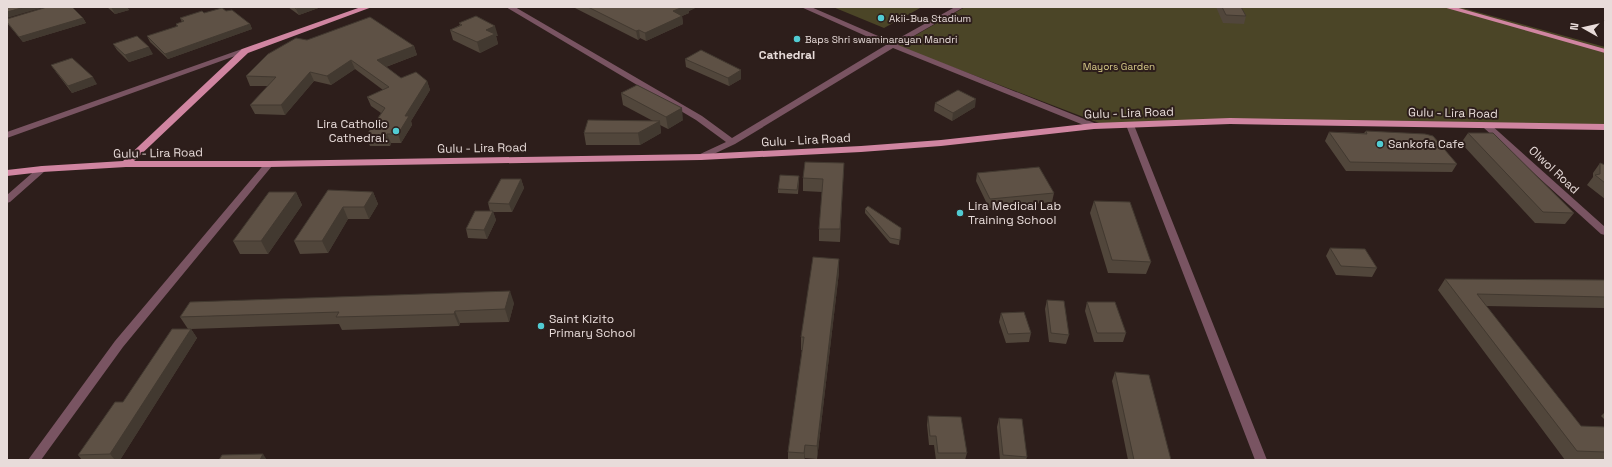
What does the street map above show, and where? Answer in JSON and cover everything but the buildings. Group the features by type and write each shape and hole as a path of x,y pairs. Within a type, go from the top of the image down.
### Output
{"main road":[{"path":"126,164 245,51 368,7"},
{"path":"1447,7 1605,51"},
{"path":"1466,7 1605,46"},
{"name":"Gulu - Lira Road","path":"7,173 42,169 126,164 269,164 701,157 868,149 941,143 1094,126 1230,121 1605,127"}],"street":[{"path":"510,7 699,118 732,142"},
{"path":"805,7 892,45 1094,126"},
{"path":"701,157 732,142 892,45 960,7"},
{"path":"7,135 245,51"},
{"path":"1130,125 1261,460"},
{"name":"Olwol Road","path":"1487,126 1605,232"},
{"path":"34,460 119,344 269,164"},
{"path":"7,200 42,169"}],"green space":[{"name":"Akii-Bua Stadium","path":"833,7 922,7 884,28"},
{"name":"Mayors Garden","path":"965,7 1459,7 1605,47 1605,127 1230,121 1107,126 897,46"}],"place":[{"name":"Akii-Bua Stadium","path":"881,18"},
{"name":"Baps Shri swaminarayan Mandri","path":"797,39"},
{"name":"Lira Catholic Cathedral.","path":"396,131"},
{"name":"Sankofa Cafe","path":"1380,144"},
{"name":"Lira Medical Lab Training School","path":"960,213"},
{"name":"Saint Kizito Primary School","path":"541,326"}],"district":[{"name":"Cathedral","path":"787,55"}]}
